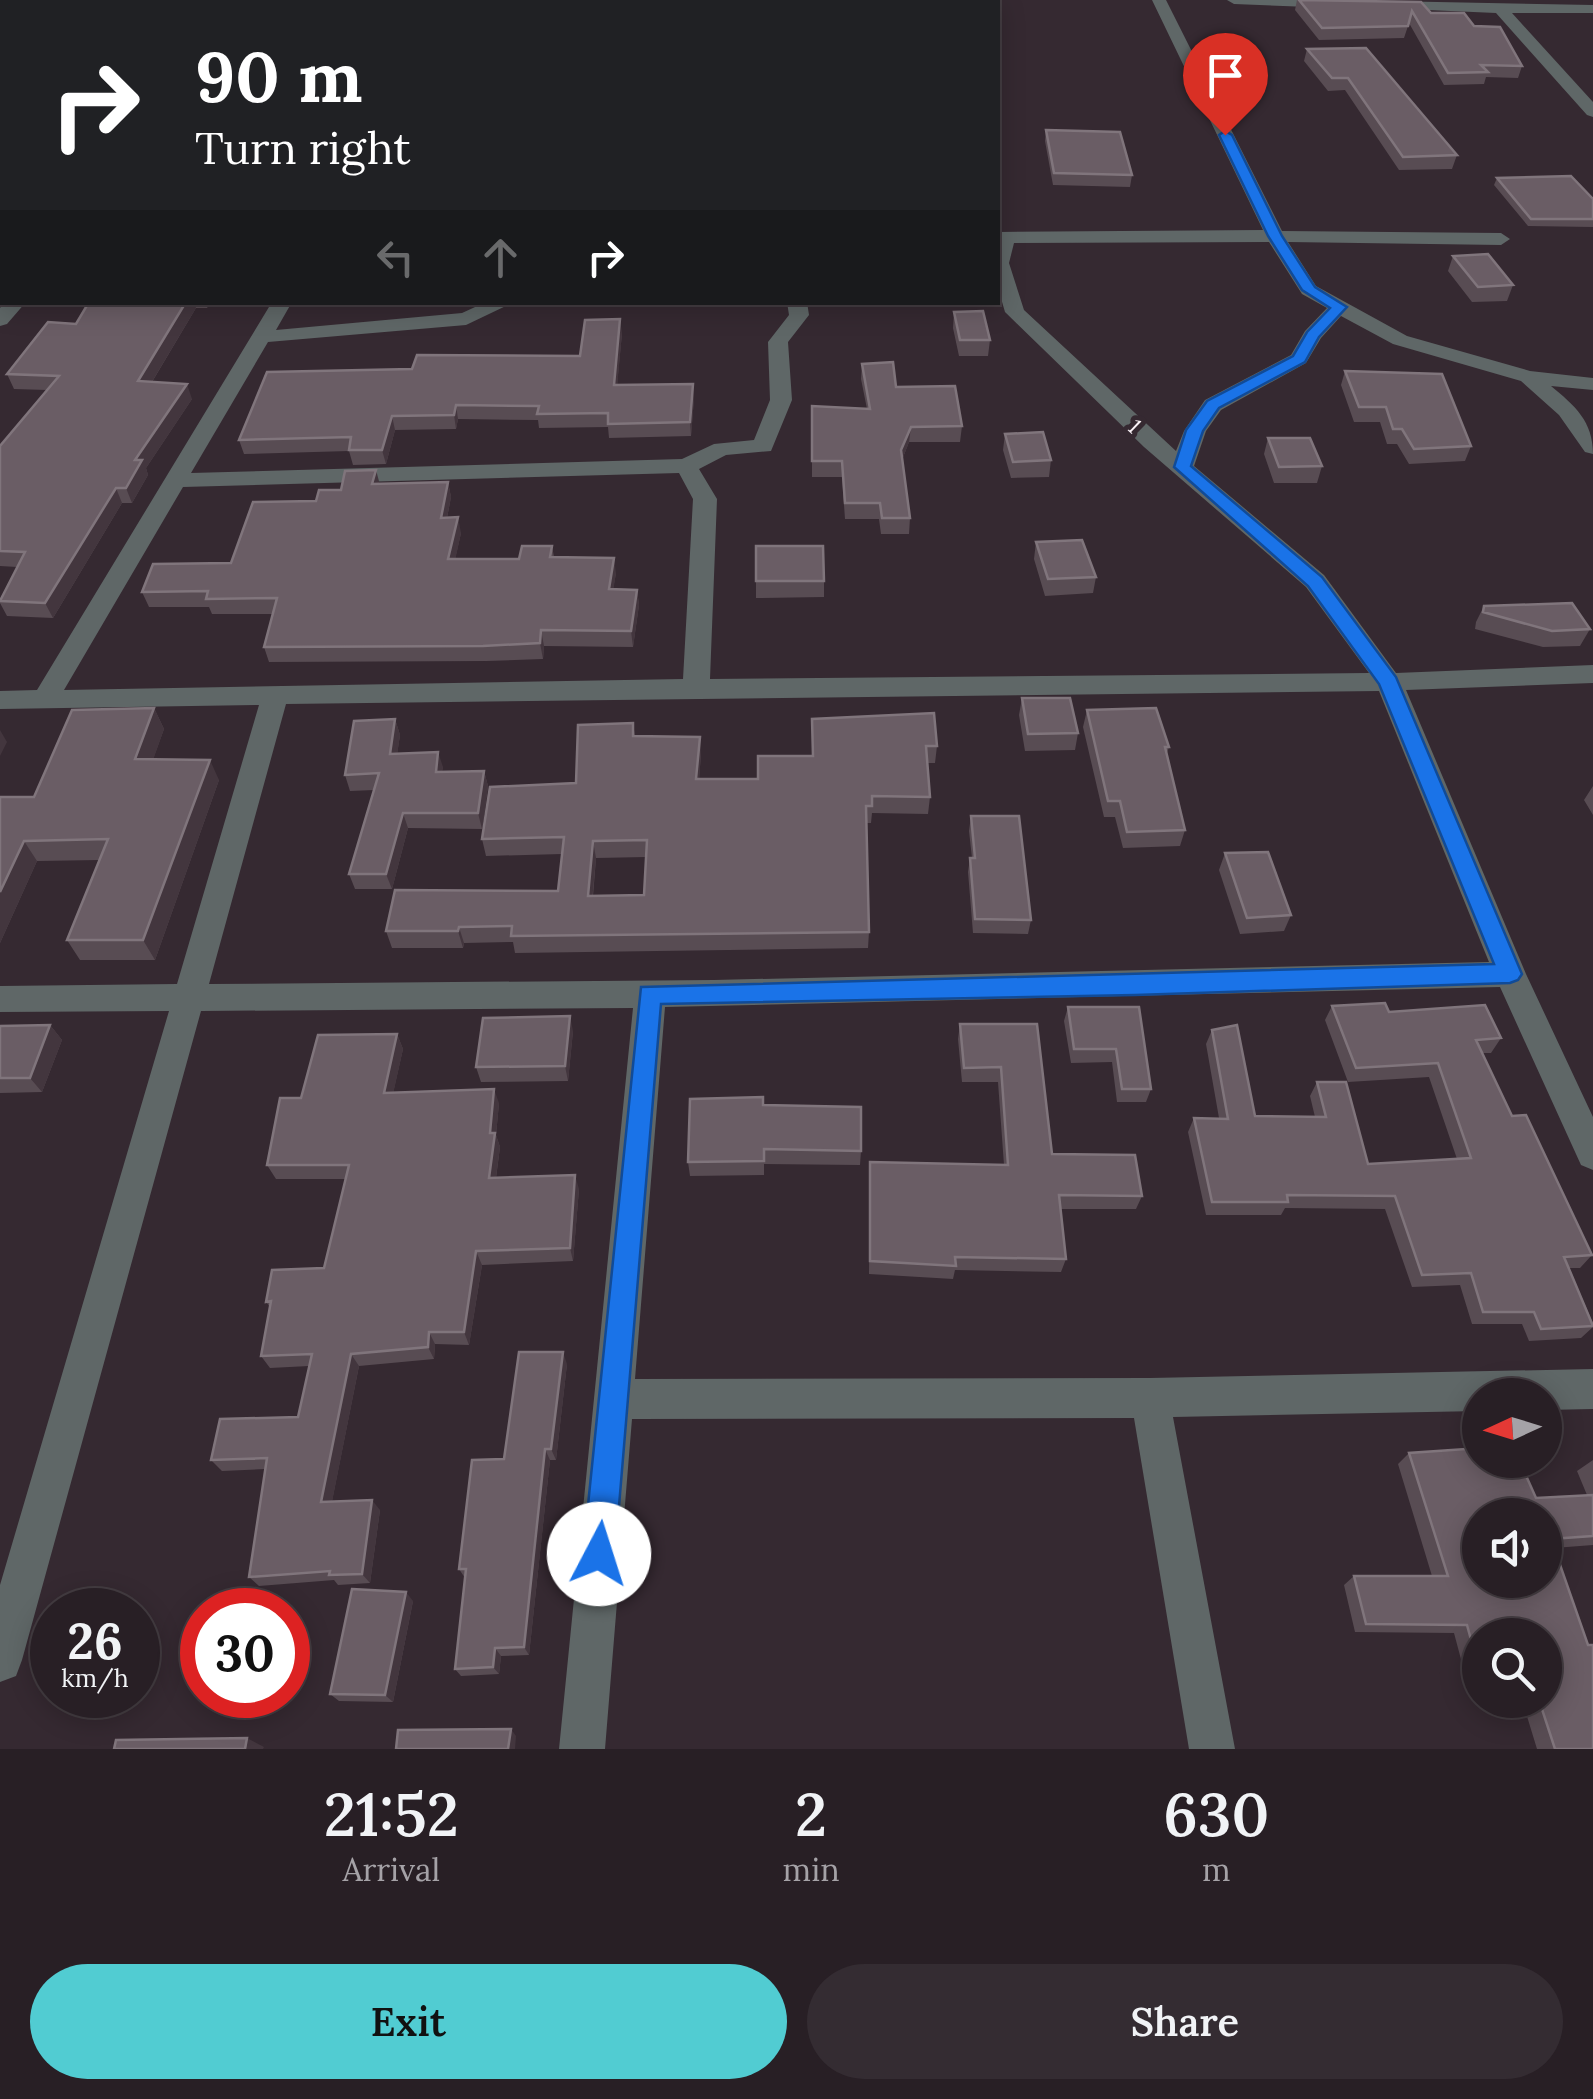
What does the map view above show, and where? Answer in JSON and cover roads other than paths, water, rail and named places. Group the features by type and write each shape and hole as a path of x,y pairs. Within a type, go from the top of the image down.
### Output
{"street":[{"path":"1159,0 1275,236 1310,290 1400,340 1528,376 1593,384"},
{"path":"1234,0 1348,4"},
{"path":"1367,5 1593,10"},
{"path":"1500,9 1593,112"},
{"path":"1002,237 1501,239"},
{"name":"1","path":"1000,266 1015,312 1182,467 1315,582 1389,682 1510,974 1593,1154"},
{"path":"44,700 280,305"},
{"path":"260,338 466,320 498,305"},
{"path":"173,480 686,466 722,448 763,446 781,400 778,342 799,314 798,305"},
{"path":"1182,467 1195,430 1213,405 1299,359 1312,335 1339,307"},
{"path":"1528,376 1567,410 1593,447"},
{"path":"686,466 705,499 696,689"},
{"path":"0,700 1389,682 1593,674"},
{"path":"0,1660 275,696"},
{"path":"0,999 1135,986 1510,974"},
{"path":"582,1749 650,994"},
{"path":"612,1398 1150,1398 1593,1389"},
{"path":"1150,1398 1212,1749"}]}
